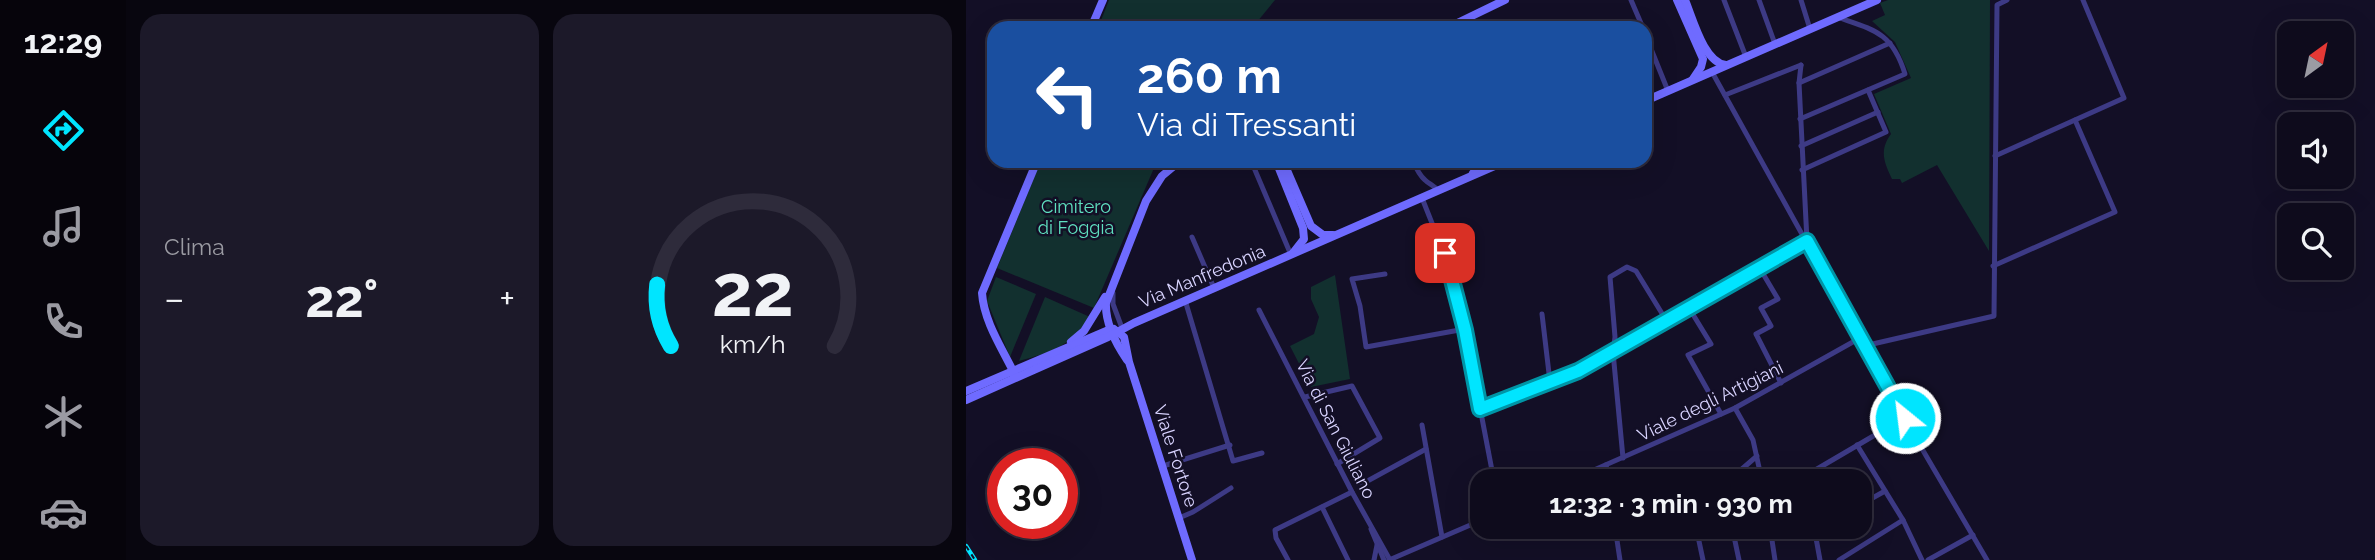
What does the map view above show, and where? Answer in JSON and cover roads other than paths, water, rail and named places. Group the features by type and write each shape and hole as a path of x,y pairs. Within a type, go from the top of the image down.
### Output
{"main road":[{"path":"1094,21 1103,0"},
{"path":"1463,21 1505,0"},
{"path":"1677,0 1703,59 1691,81"},
{"path":"1685,0 1706,51 1714,61 1728,65"},
{"path":"1652,98 1877,0"},
{"path":"1015,374 1002,352 982,305 982,293 1034,168"},
{"path":"1118,332 1105,313 1106,303 1146,201 1162,176 1172,168"},
{"path":"1279,168 1303,228 1304,239 1291,255"},
{"path":"1286,168 1311,226 1323,234 1337,235"},
{"path":"1465,179 1478,168"},
{"name":"Via Manfredonia","path":"1118,332 1126,331 1134,323 1185,300 1490,168"},
{"path":"966,400 1060,350 1084,331 1116,276"},
{"path":"966,391 1118,332"},
{"path":"1060,350 1118,332"},
{"name":"Viale Fortore","path":"1118,332 1192,560"}],"street":[{"path":"1632,0 1640,21"},
{"path":"1724,0 1746,57"},
{"path":"1759,0 1775,44"},
{"path":"1801,0 1810,29"},
{"path":"1864,346 1994,316 1997,5 2007,0"},
{"path":"1995,156 2124,98 2083,0"},
{"path":"1800,119 1905,74 1890,43 1878,32 1837,17"},
{"path":"1799,83 1890,43"},
{"path":"1652,51 1668,91"},
{"path":"1725,95 1801,65 1800,119 1807,241"},
{"path":"1712,72 1987,560"},
{"path":"1802,170 1886,132 1868,90"},
{"path":"1801,146 1878,112"},
{"path":"1993,266 2115,212 2075,120"},
{"path":"1254,168 1291,255"},
{"path":"1416,168 1438,191"},
{"path":"1422,198 1451,271 1492,469"},
{"path":"1192,237 1214,288"},
{"path":"1480,409 1578,371 1807,241"},
{"path":"1623,458 1613,352 1615,337 1610,276 1627,267 1636,271 1667,320"},
{"path":"1759,267 1778,299 1761,308 1771,326 1756,334 1781,383"},
{"path":"1385,274 1352,279 1360,306 1366,347 1465,330"},
{"path":"1185,300 1233,461 1262,453"},
{"path":"1689,307 1711,344 1688,355 1721,414"},
{"name":"Via di San Giuliano","path":"1259,310 1388,560"},
{"path":"1542,314 1550,382"},
{"name":"Viale degli Artigiani","path":"1597,469 1735,408 1860,338"},
{"path":"1305,397 1352,386 1380,438 1337,464"},
{"path":"1735,408 1747,428 1760,469"},
{"path":"1817,469 1905,418"},
{"path":"1422,425 1442,537"},
{"path":"1163,466 1230,445"},
{"path":"1857,445 1903,520 1922,560"},
{"path":"1362,484 1426,449"},
{"path":"1742,469 1757,456"},
{"path":"1606,465 1607,469"},
{"path":"1179,518 1231,488"},
{"path":"1872,498 1885,491"},
{"path":"1288,560 1276,538 1275,530 1352,492"},
{"path":"1322,507 1348,560"},
{"path":"1839,560 1903,520"},
{"path":"1370,526 1377,545 1388,560 1401,557 1470,525"},
{"path":"1928,560 1973,535"},
{"path":"1617,539 1620,560"},
{"path":"1699,539 1703,560"},
{"path":"1735,539 1739,560"},
{"path":"1772,539 1776,560"},
{"path":"1816,539 1820,560"},
{"path":"1374,560 1377,545"}],"railway":[{"path":"966,546 975,560"}],"park label":[{"name":"Cimitero di Foggia","path":"1076,216"}]}
